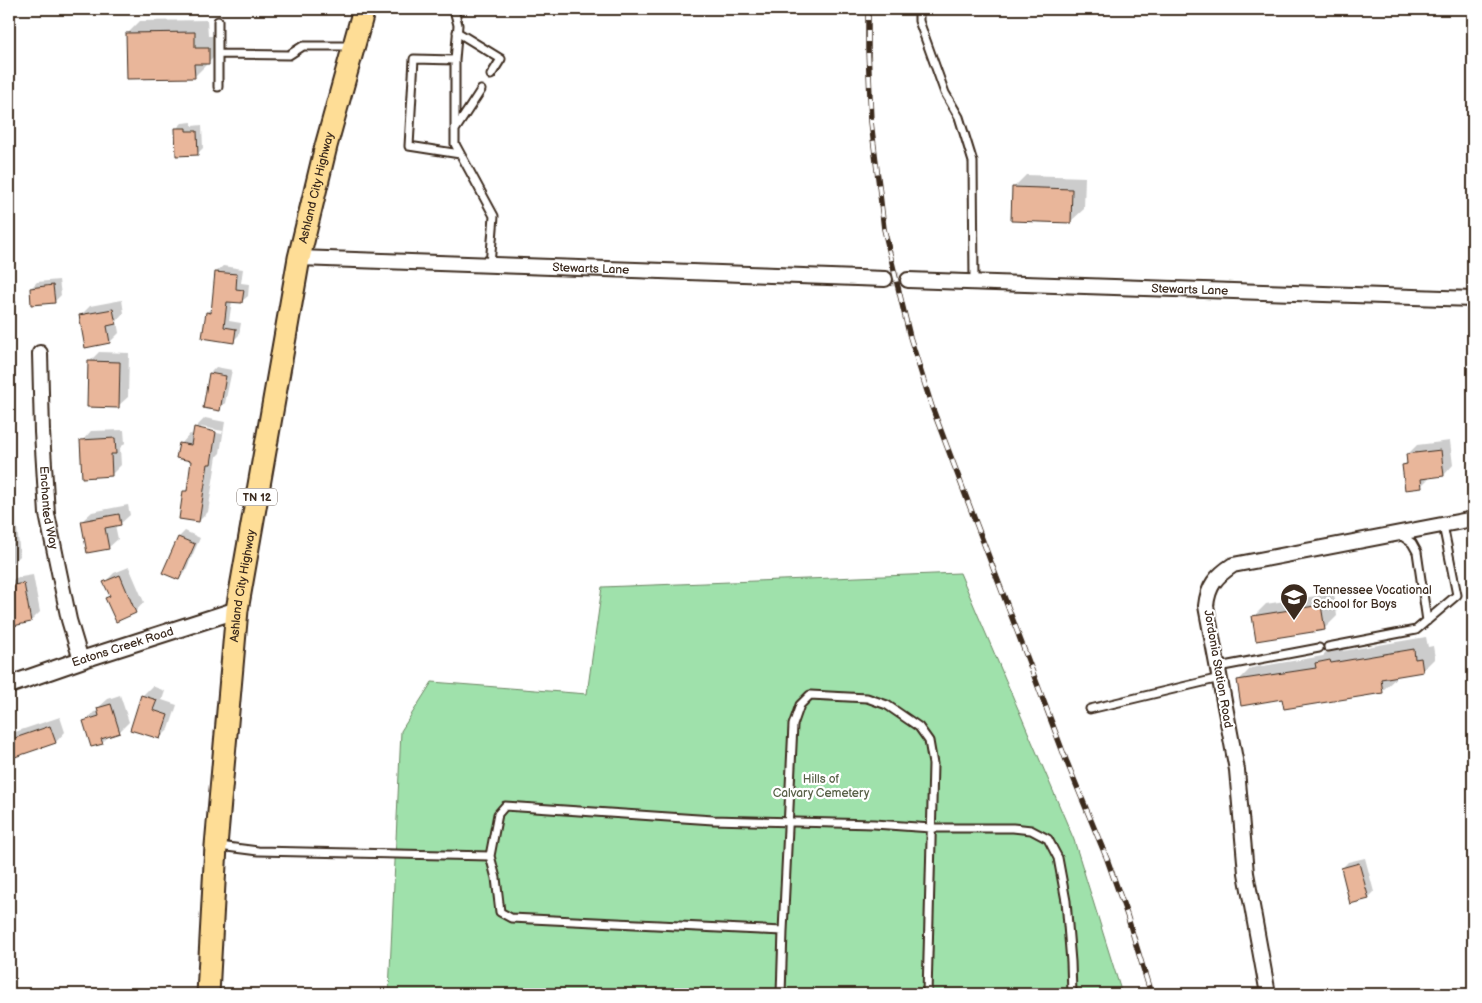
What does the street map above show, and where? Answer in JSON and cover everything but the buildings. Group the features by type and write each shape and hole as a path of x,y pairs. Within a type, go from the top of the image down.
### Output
{"main road":[{"name":"Ashland City Highway","path":"208,994 216,846 237,610 299,258 326,146 364,9"}],"street":[{"name":"Stewarts Lane","path":"299,258 885,279"},
{"name":"Stewarts Lane","path":"908,280 1473,299"},
{"name":"Enchanted Way","path":"40,353 47,514 69,620 81,660"},
{"name":"Jordonia Station Road","path":"1268,994 1246,873 1237,770 1206,606 1207,596 1212,584 1221,572 1233,565 1473,519"},
{"name":"Eatons Creek Road","path":"9,684 237,610"}],"lane":[{"path":"453,9 458,25 455,60 455,144 494,216 490,265"},
{"path":"918,9 920,21 945,93 959,117 973,162 974,281"},
{"path":"218,21 218,87"},
{"path":"457,32 501,59 491,75"},
{"path":"218,54 289,55 303,46 354,46"},
{"path":"455,60 414,58 410,146 460,154"},
{"path":"455,131 481,90"},
{"path":"1328,647 1416,630 1457,595 1443,525"},
{"path":"1399,533 1412,543 1417,552 1427,621"},
{"path":"1090,709 1219,672 1319,648"},
{"path":"781,994 792,725 800,705 810,695 867,698 887,705 919,727 929,741 934,764 927,994"},
{"path":"784,931 511,918 500,912 496,878 490,856 498,814 505,806 713,820 1031,830 1048,839 1058,858 1066,901 1072,994"},
{"path":"216,846 258,851 490,856"}],"green space":[{"name":"Hills of Calvary Cemetery","path":"960,573 1074,840 1122,994 446,994 389,992 401,731 432,682 587,694 602,587"}],"tunnel":[{"path":"885,279 908,280"}],"railway":[{"path":"868,9 871,122 884,229 910,337 932,407 1066,760 1107,859 1127,915 1151,994"}],"place":[{"name":"Tennessee Vocational School for Boys","path":"1294,621"}]}
